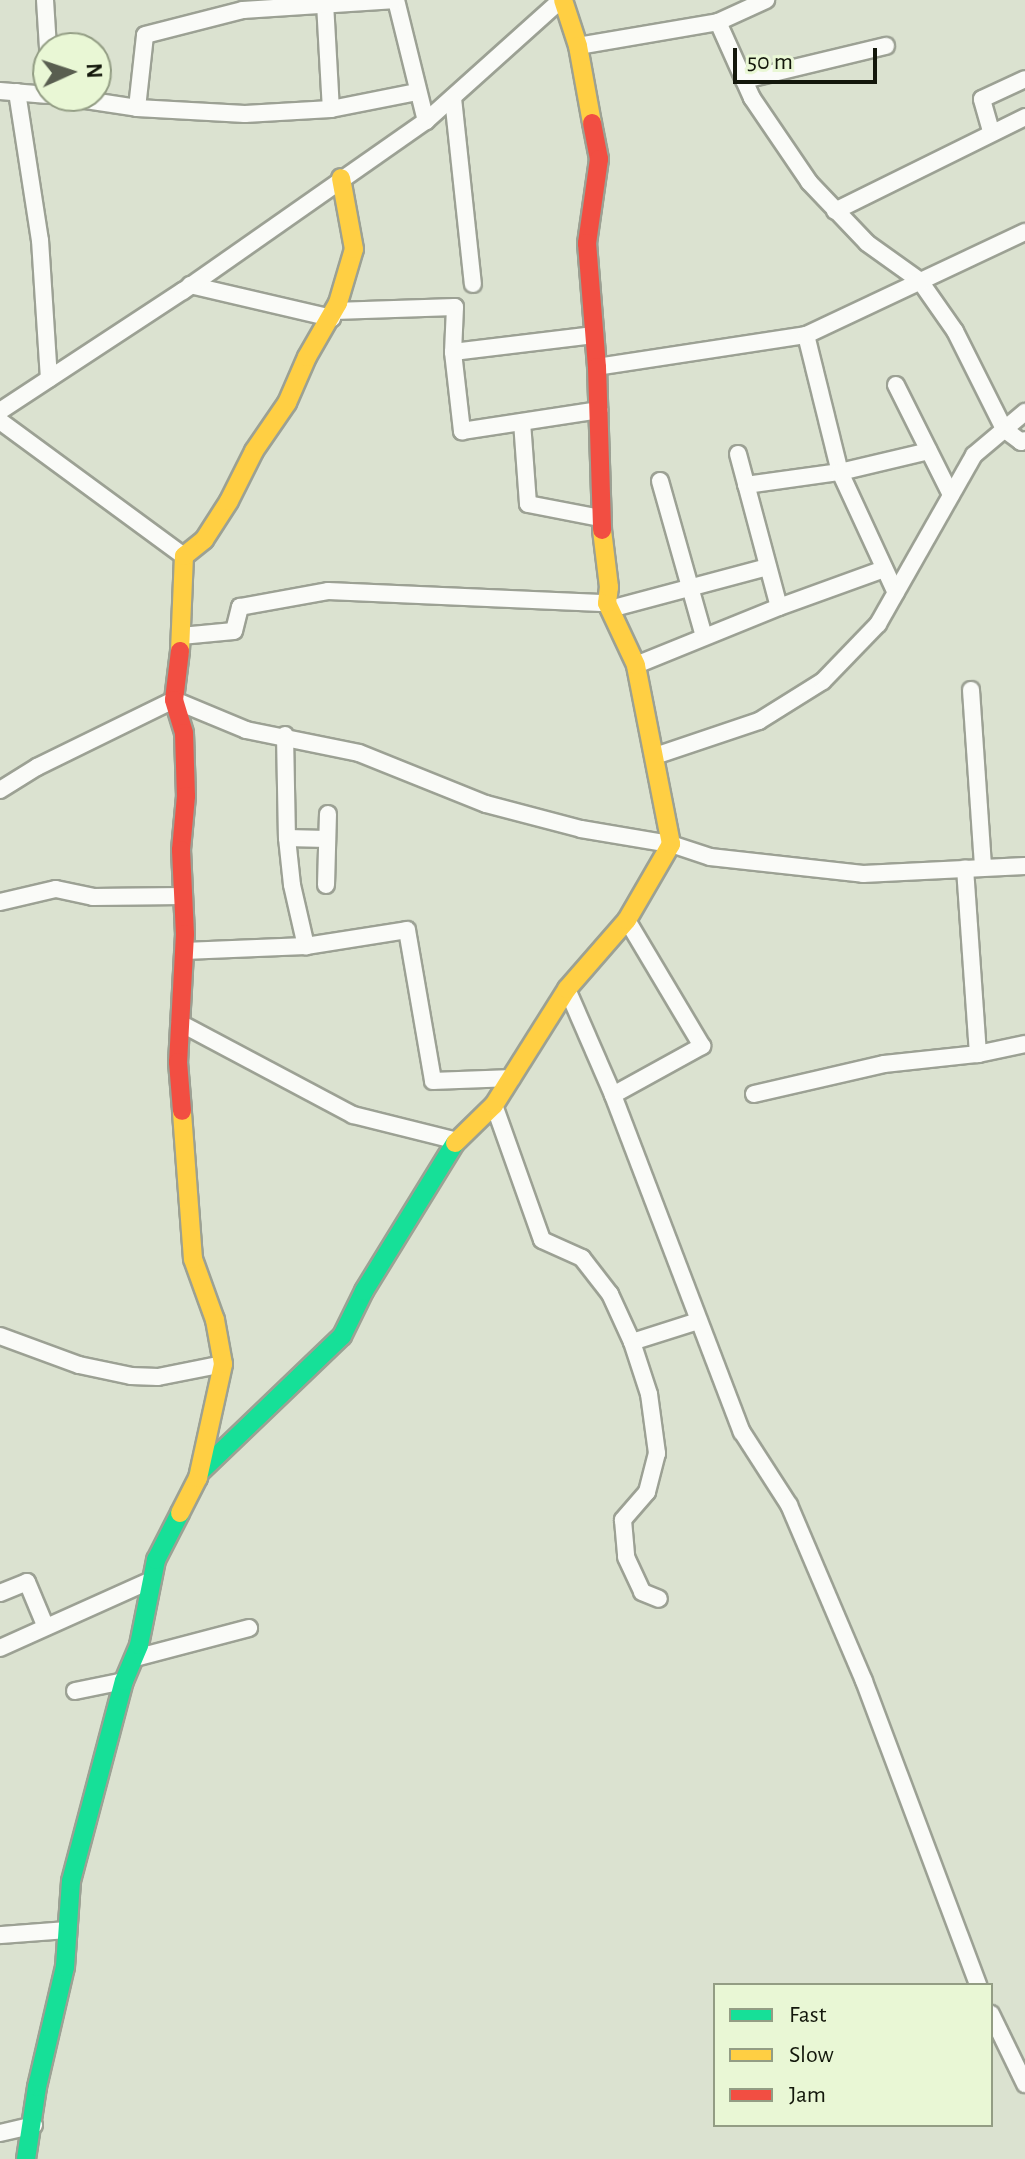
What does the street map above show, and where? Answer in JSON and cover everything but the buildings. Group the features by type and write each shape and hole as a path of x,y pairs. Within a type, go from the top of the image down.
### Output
{"street":[{"path":"45,0 47,32"},
{"path":"137,108 145,35 242,5 396,0 426,121"},
{"path":"0,411 190,285 426,121 562,0 578,46 599,159 587,243 597,367 600,518 609,587 608,606 636,665 671,844 627,920 567,989 494,1105 457,1141 364,1291 342,1336 199,1473"},
{"path":"578,46 718,22 766,0"},
{"path":"325,3 331,109"},
{"path":"718,22 744,80 809,182 867,243 920,281 955,331 1004,429 1021,442 1025,440"},
{"path":"744,80 886,46"},
{"path":"991,131 982,99 1025,79"},
{"path":"32,94 8,92 40,240 49,379"},
{"path":"112,104 245,114 331,109 417,92"},
{"path":"453,98 473,284"},
{"path":"835,211 991,131 1025,117"},
{"path":"26,2159 34,2125 37,2087 65,1967 71,1881 124,1681 135,1658 151,1580 174,1520 199,1473 223,1364 215,1320 193,1259 178,1062 184,951 185,764 184,733 174,700 181,636 184,556 204,540 229,501 254,451 287,403 307,357 333,314 354,249 341,178"},
{"path":"597,367 806,335 1025,232"},
{"path":"190,285 333,314 455,307 453,352 462,431 599,410"},
{"path":"453,352 594,335"},
{"path":"806,335 840,472 896,593"},
{"path":"896,385 951,495"},
{"path":"655,756 759,721 823,681 878,624 974,455 1025,412"},
{"path":"0,421 184,556"},
{"path":"522,422 528,504 600,518"},
{"path":"746,485 840,472 929,451"},
{"path":"738,454 779,607"},
{"path":"660,481 704,636"},
{"path":"181,636 234,631 240,607 328,591 608,606 691,589 768,567"},
{"path":"636,665 704,636 884,569"},
{"path":"971,690 983,867"},
{"path":"0,790 37,767 174,700 246,730 285,735 359,753 486,804 581,829 671,844 710,857 863,874 1025,866"},
{"path":"285,735 287,838 292,885 306,946"},
{"path":"326,885 328,814"},
{"path":"287,838 327,839"},
{"path":"965,868 978,1054"},
{"path":"0,902 56,889 93,897 183,896"},
{"path":"613,1095 702,1046 627,920"},
{"path":"184,951 306,946 407,930 433,1081 512,1078"},
{"path":"567,989 613,1095 742,1432 789,1505 864,1681 977,1983"},
{"path":"180,1023 353,1115 457,1141"},
{"path":"754,1094 884,1064 978,1054 1025,1044"},
{"path":"494,1105 542,1240 582,1258 610,1294 632,1342 649,1394 657,1453 647,1492 623,1520 626,1557 642,1592 659,1599"},
{"path":"632,1342 698,1321"},
{"path":"0,1336 79,1365 131,1376 158,1377 223,1364"},
{"path":"0,1648 45,1625 151,1580"},
{"path":"0,1593 27,1582 45,1625"},
{"path":"135,1658 249,1628"},
{"path":"75,1691 124,1681"},
{"path":"0,1935 66,1930"},
{"path":"993,2018 1025,2084"},
{"path":"0,2133 34,2125"}],"traffic: fast":[{"path":"199,1473 342,1336 364,1291 455,1143"},
{"path":"26,2159 37,2087 65,1967 71,1881 124,1681 139,1645 156,1560 180,1513"}],"traffic: slow":[{"path":"563,0 578,46 592,123"},
{"path":"180,651 184,556 204,540 229,501 254,451 287,403 307,357 338,303 354,249 341,178"},
{"path":"455,1143 494,1105 567,989 627,920 671,844 636,665 607,603 609,587 602,530"},
{"path":"180,1513 198,1478 223,1364 215,1320 193,1259 182,1111"}],"traffic: jam":[{"path":"592,123 599,159 587,243 597,367 602,530"},
{"path":"180,651 174,700 184,733 186,796 181,850 185,934 178,1062 182,1111"}]}
